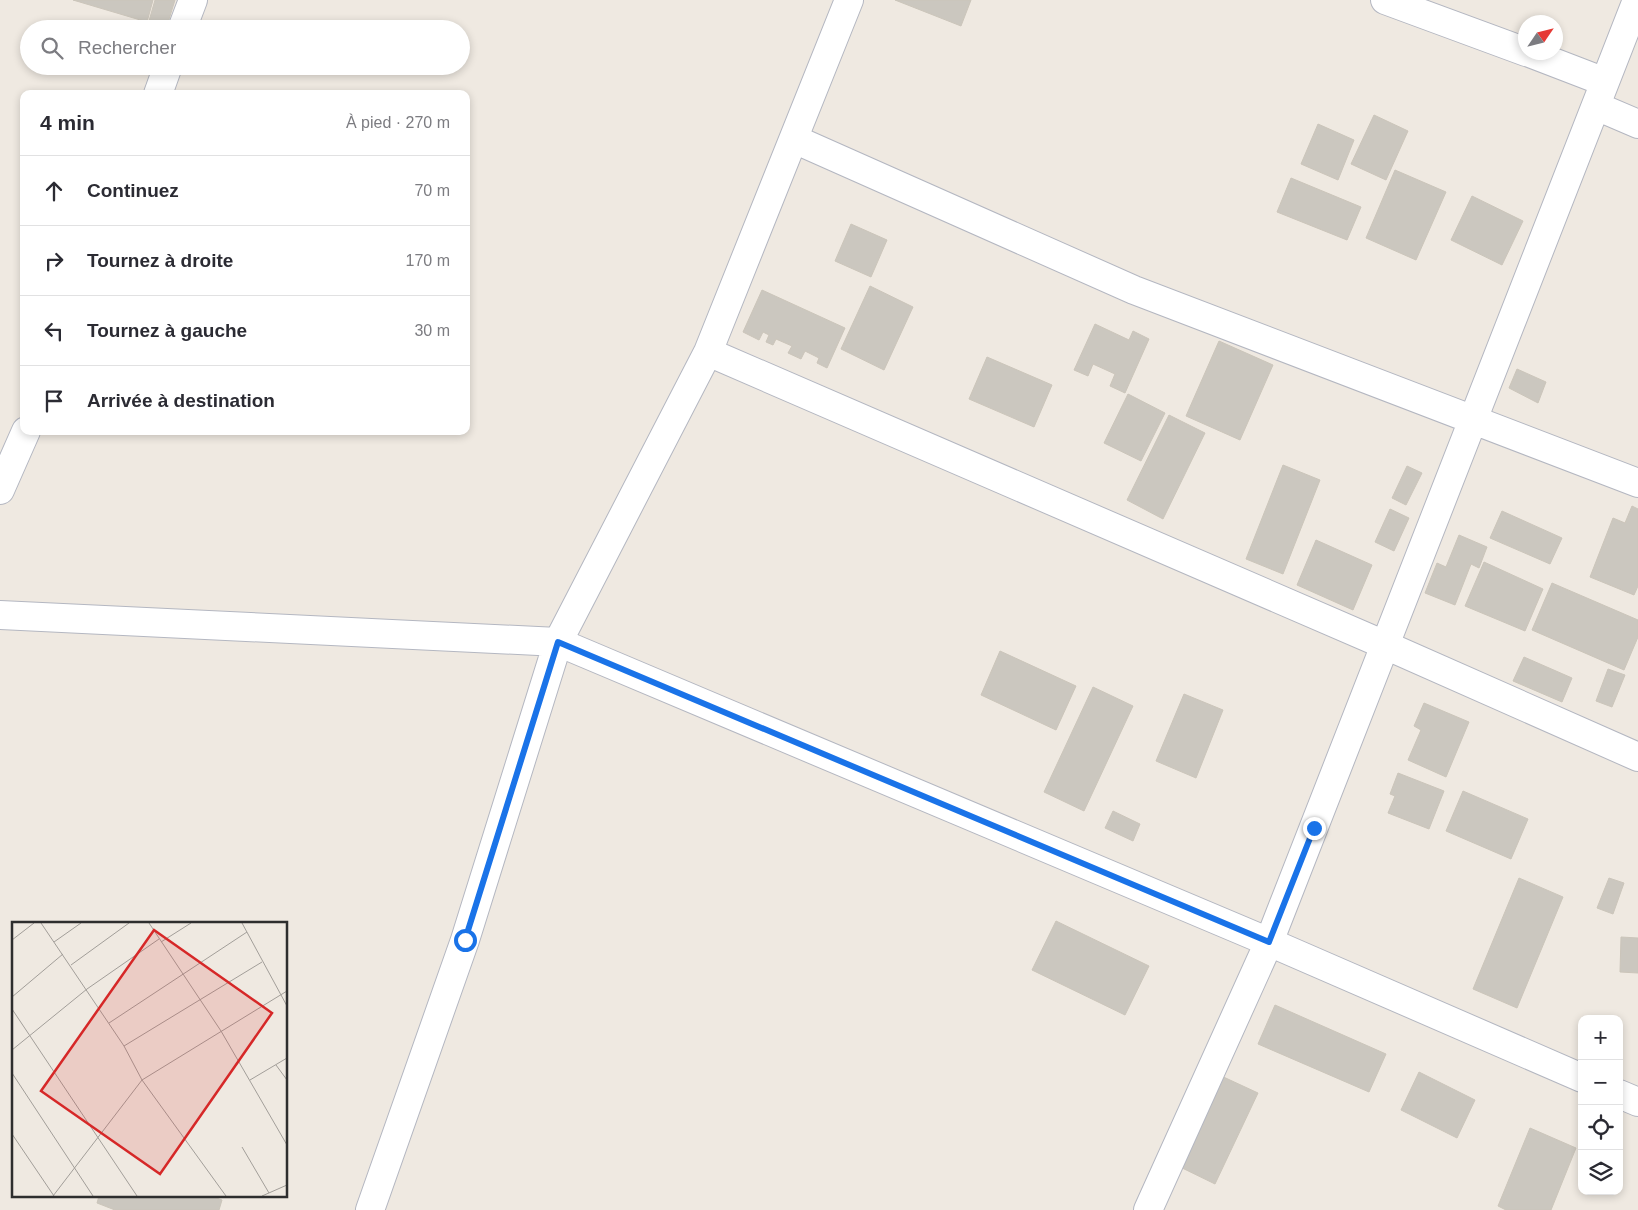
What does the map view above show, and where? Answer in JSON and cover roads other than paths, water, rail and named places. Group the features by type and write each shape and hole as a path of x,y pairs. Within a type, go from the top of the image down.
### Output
{"street":[{"path":"185,20 193,0"},
{"path":"370,1210 465,940 558,642 708,352 850,0"},
{"path":"1385,0 1518,49"},
{"path":"1148,1210 1269,942 1637,0"},
{"path":"1547,60 1606,82"},
{"path":"159,90 165,75"},
{"path":"1596,106 1638,124"},
{"path":"794,139 1134,290 1638,483"},
{"path":"708,352 1385,644 1638,757"},
{"path":"0,490 24,435"},
{"path":"0,615 558,642 1269,942 1578,1076"},
{"path":"1623,1096 1638,1102"}]}
